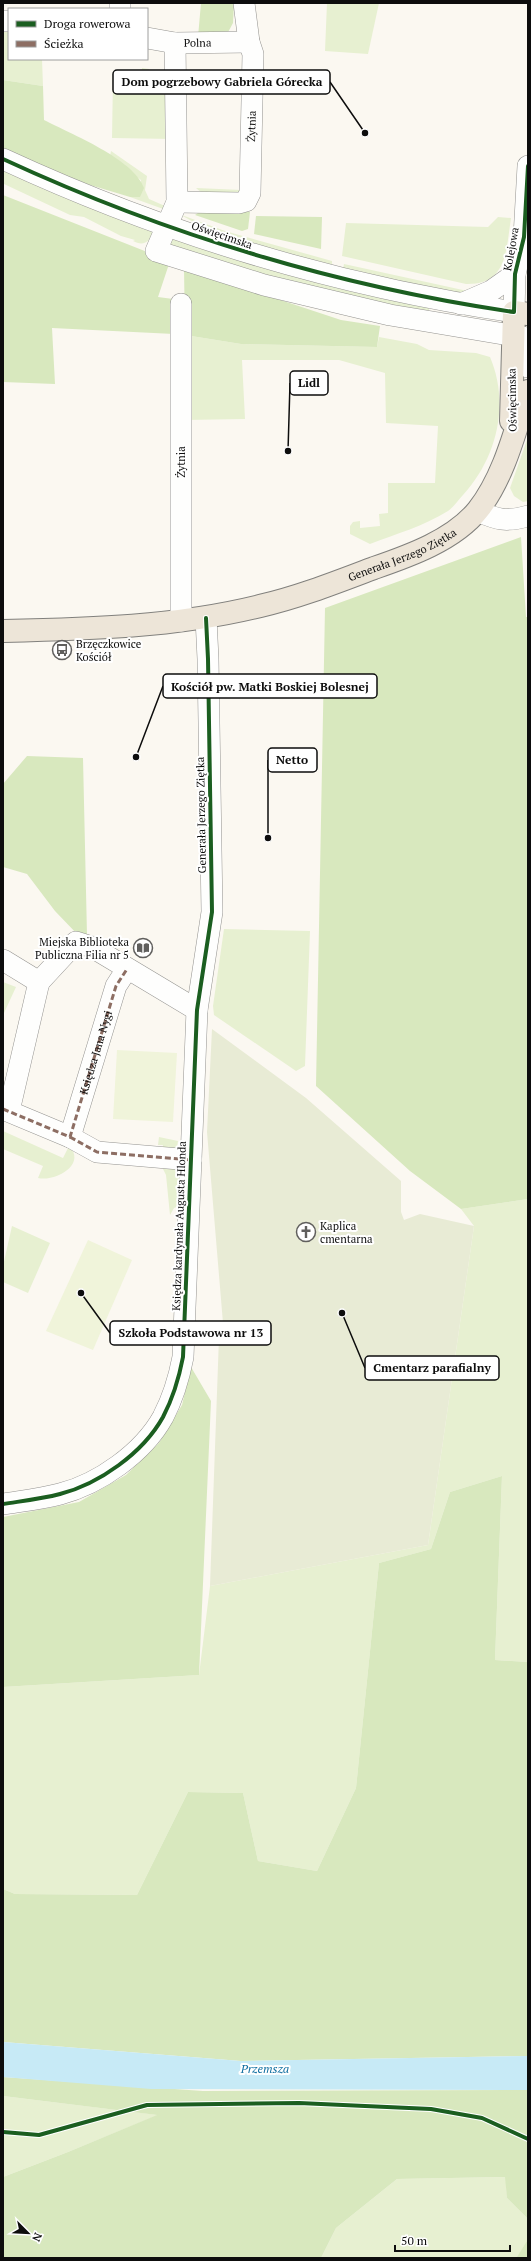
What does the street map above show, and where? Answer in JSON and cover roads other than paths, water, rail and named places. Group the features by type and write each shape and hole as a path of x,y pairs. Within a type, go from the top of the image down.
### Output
{"main road":[{"name":"Oświęcimska","path":"513,438 511,422 523,338 521,313"},
{"name":"Oświęcimska","path":"513,438 528,391"},
{"name":"Generała Jerzego Ziętka","path":"3,631 106,629 206,618 262,606 314,590 409,556 452,532 477,511 496,479 513,438"}],"street":[{"name":"Żytnia","path":"177,202 236,203 246,201 251,183 252,54 244,3"},
{"name":"Polna","path":"148,38 175,43 249,42"},
{"path":"175,43 177,202 156,251 264,285 390,315 523,338 528,367"},
{"name":"Oświęcimska","path":"3,159 82,193 167,224 216,244 271,261 396,291 461,304 521,313"},
{"name":"Kolejowa","path":"521,313 528,166"},
{"path":"461,304 491,291 522,268"},
{"name":"Żytnia","path":"181,304 181,621"},
{"path":"477,511 497,520 513,520 528,516"},
{"name":"Generała Jerzego Ziętka","path":"197,1010 212,912 206,618"},
{"path":"191,1160 97,1152 70,1137 6,1110 39,982 76,942 92,947 197,1010"},
{"path":"3,960 39,982"},
{"name":"Księdza Jana Nygi","path":"70,1137 116,986 127,969"},
{"name":"Księdza kardynała Augusta Hlonda","path":"3,1504 62,1494 86,1484 108,1472 131,1454 149,1436 162,1419 179,1379 183,1357 197,1010"}],"water":[{"name":"Przemsza","path":"3,2042 241,2061 528,2056 528,2090 151,2089 3,2077"}],"place":[{"name":"Dom pogrzebowy Gabriela Górecka","path":"365,133"},
{"name":"Lidl","path":"288,451"},
{"name":"Brzęczkowice Kościół","path":"62,650"},
{"name":"Kościół pw. Matki Boskiej Bolesnej","path":"136,757"},
{"name":"Netto","path":"268,838"},
{"name":"Miejska Biblioteka Publiczna Filia nr 5","path":"143,948"},
{"name":"Kaplica cmentarna","path":"306,1232"},
{"name":"Szkoła Podstawowa nr 13","path":"81,1293"},
{"name":"Cmentarz parafialny","path":"342,1313"}]}
